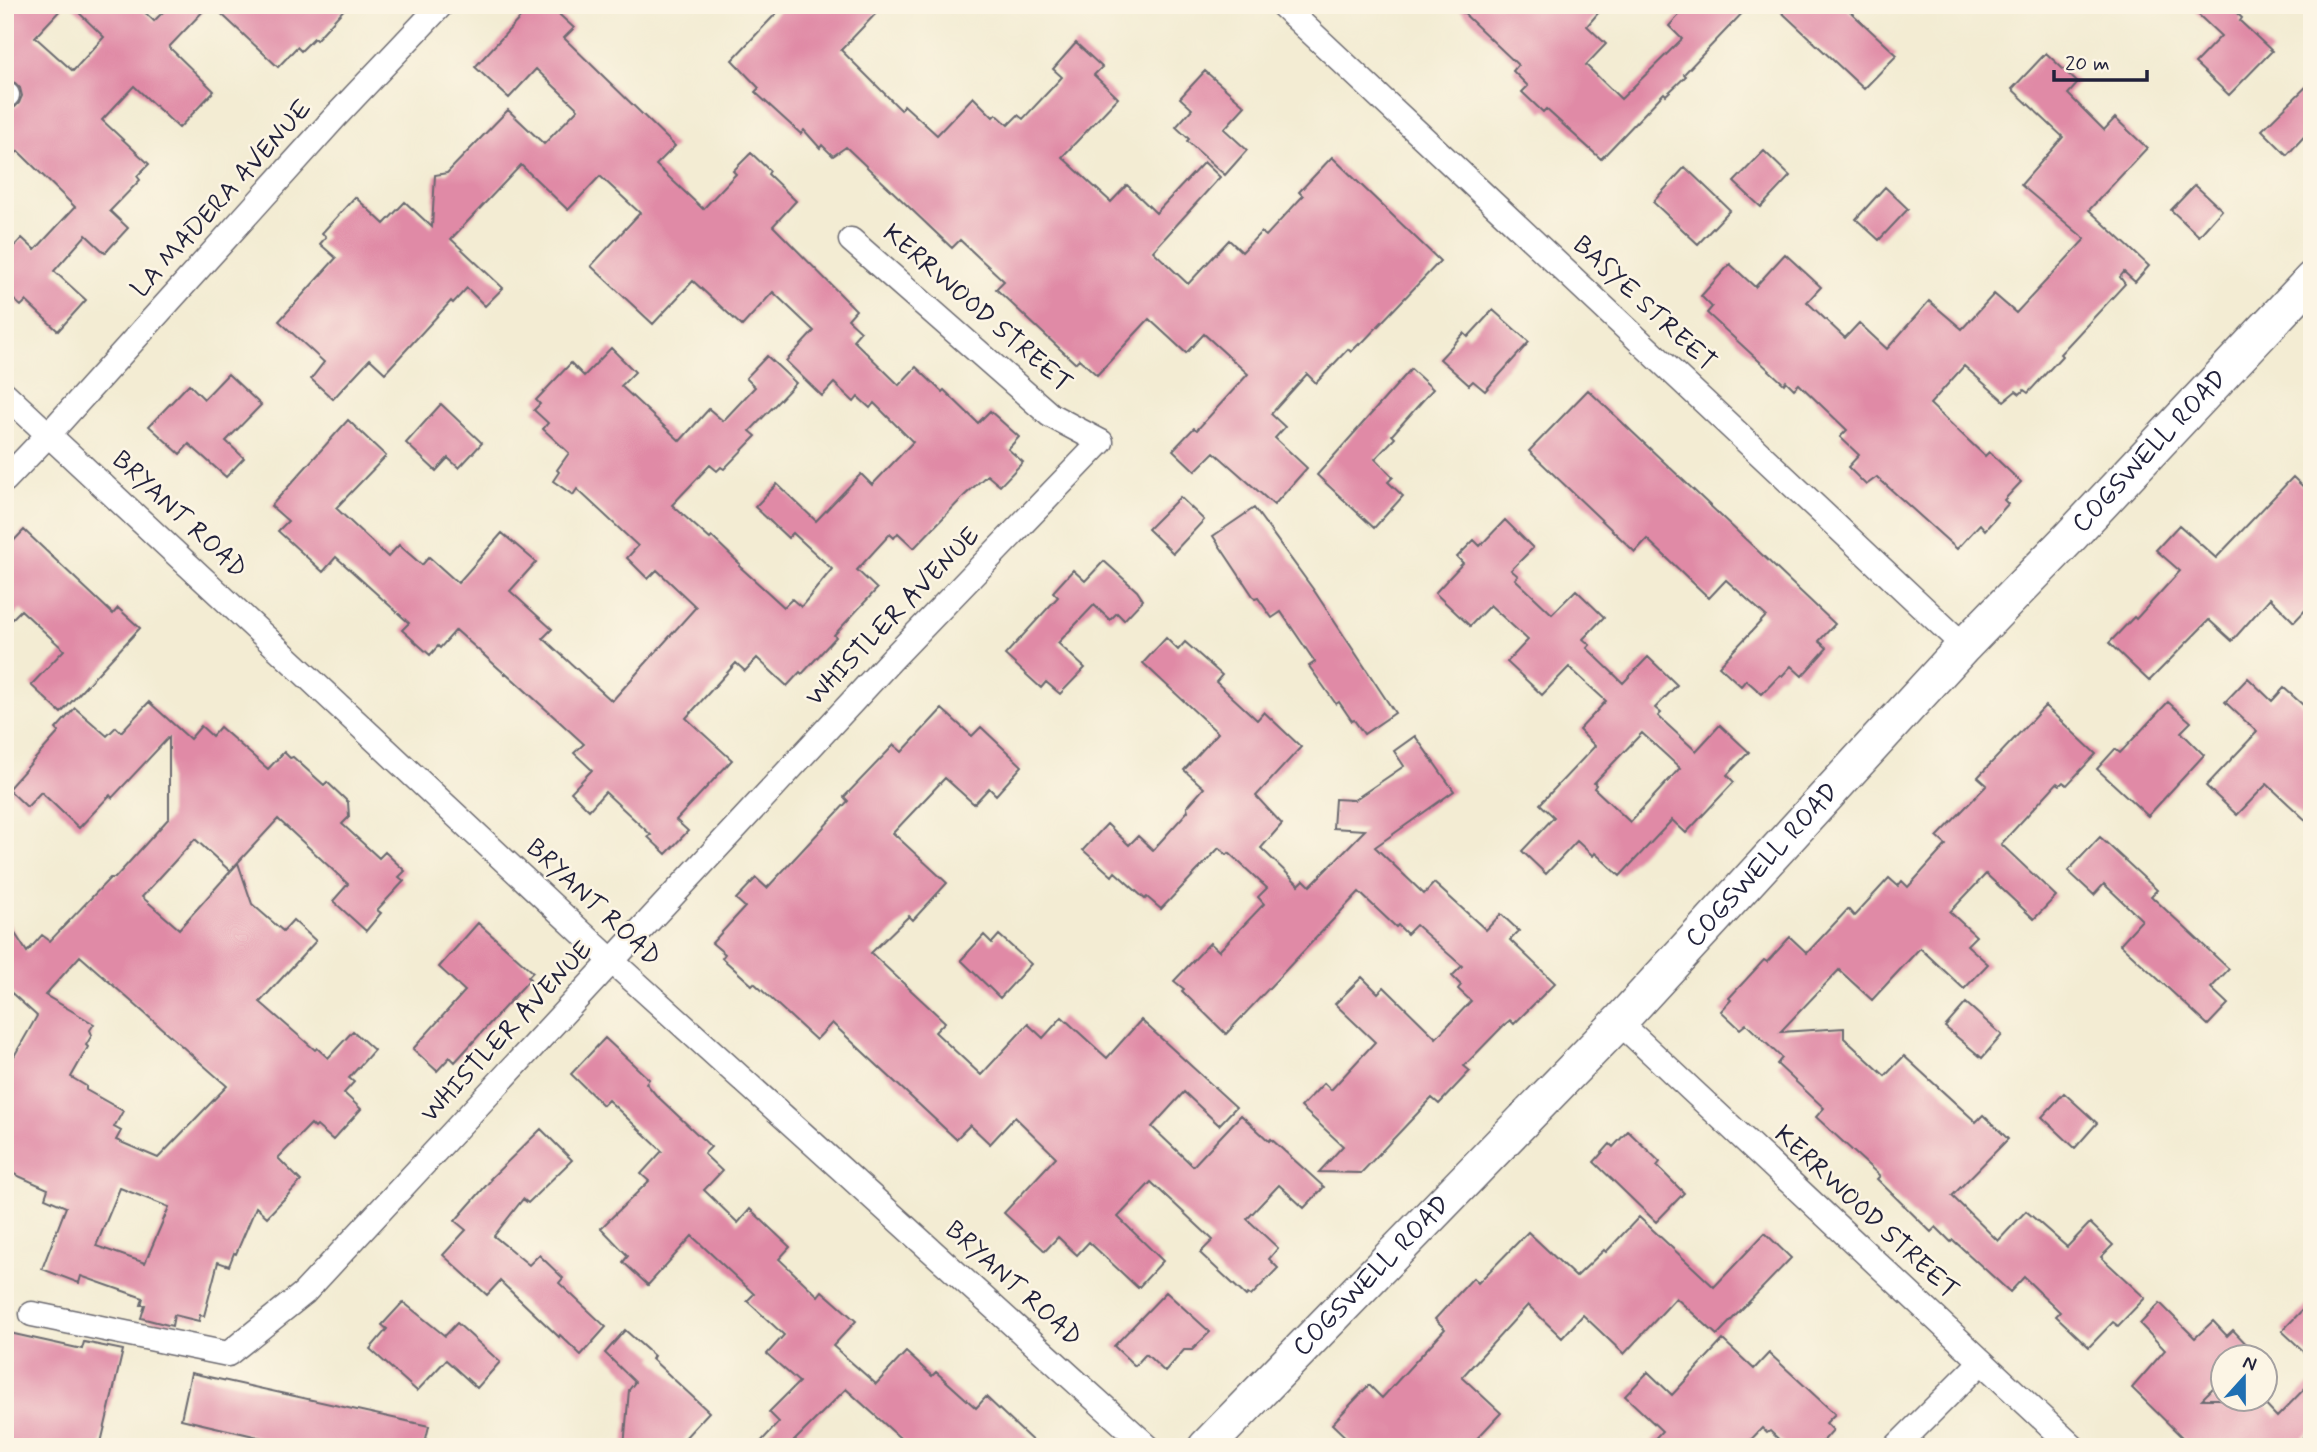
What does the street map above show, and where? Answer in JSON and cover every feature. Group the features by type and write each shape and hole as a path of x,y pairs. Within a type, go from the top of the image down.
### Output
{"street":[{"name":"LA MADERA AVENUE","path":"5,480 336,116 441,5"},
{"name":"BASYE STREET","path":"1282,5 1965,646"},
{"name":"KERRWOOD STREET","path":"852,240 1050,415 1101,442"},
{"name":"COGSWELL ROAD","path":"1206,1447 1619,1022 1965,646 2312,279"},
{"name":"BRYANT ROAD","path":"5,394 613,962 1148,1447"},
{"name":"WHISTLER AVENUE","path":"32,1314 228,1354 304,1293 891,660 1101,442"},
{"name":"KERRWOOD STREET","path":"1619,1022 2073,1447"},
{"path":"1896,1447 1981,1362"}],"building":[{"path":"5,5 65,5 35,37 73,71 104,37 71,5 137,5 154,21 170,5 209,5 169,47 214,91 179,128 134,86 102,120 149,164 137,176 140,180 110,211 128,228 105,253 86,235 54,271 86,300 58,331 26,301 21,306 5,292 5,256 22,238 35,250 75,207 18,151 5,165 5,110 15,107 22,96 15,83 5,80"},
{"path":"212,5 348,5 316,40 314,38 301,51 297,47 278,67"},
{"path":"532,5 549,5 574,28 564,38 675,146 656,165 703,209 736,174 733,171 751,153 796,201 773,226 856,310 848,319 861,331 853,340 899,385 916,367 978,423 990,411 1019,437 1008,449 1023,462 1000,486 987,475 914,548 898,533 894,538 890,534 857,570 877,589 802,674 800,672 787,686 757,658 745,671 736,663 686,718 732,760 676,820 688,831 666,854 648,837 651,835 605,792 589,810 571,792 592,770 574,753 584,744 506,673 456,630 430,655 402,630 409,623 336,557 323,572 278,531 288,521 271,506 348,420 386,456 336,508 388,557 399,545 422,565 429,557 458,583 502,533 536,562 510,591 552,629 543,638 612,701 696,607 657,570 648,579 627,558 638,546 577,489 573,495 553,481 569,453 543,429 548,423 534,410 540,404 536,400 571,363 584,376 611,348 635,372 621,386 680,441 709,409 723,421 755,387 746,378 767,356 796,383 750,431 756,436 724,469 721,467 717,471 710,465 672,505 710,539 712,537 784,607 792,599 801,607 832,569 793,533 788,538 755,507 777,484 816,521 861,474 872,485 913,442 874,403 870,408 858,397 854,402 834,383 822,396 786,361 814,331 773,292 742,326 693,281 653,324 591,266 640,213 600,176 568,210 521,165 451,239 503,288 485,306 467,288 453,303 451,301 385,373 370,359 333,399 311,379 324,362 279,321 336,258 320,244 326,237 322,233 355,197 384,224 405,202 432,227 435,175 447,173 508,110 544,144 578,109 536,69 509,98 475,67"},
{"path":"784,5 884,5 841,50 901,110 904,105 937,135 973,97 993,117 996,114 1008,125 1018,115 1023,119 1062,77 1053,69 1076,43 1102,67 1094,75 1118,98 1062,157 1111,202 1127,185 1156,213 1204,162 1220,177 1153,251 1188,284 1229,240 1242,252 1261,232 1266,236 1303,196 1299,192 1332,157 1440,261 1360,345 1351,352 1348,349 1316,383 1307,374 1271,414 1285,427 1275,438 1307,468 1274,505 1214,452 1195,471 1173,450 1194,428 1197,430 1248,374 1204,334 1186,353 1149,319 1097,375 1079,359 1075,363 996,289 1004,281 960,240 952,248 846,147 833,156 822,145 820,148 804,130 801,134 755,92 759,88 732,60"},
{"path":"1455,5 1605,5 1587,26 1606,44 1586,65 1621,99 1682,39 1669,26 1688,5 1750,5 1684,74 1686,76 1666,95 1664,93 1601,159 1546,109 1543,112 1522,92 1528,86 1513,71 1518,65"},
{"path":"1774,5 1843,5 1897,55 1864,89"},
{"path":"2188,5 2228,5 2242,18 2240,21 2272,51 2229,95 2195,63 2221,36"},
{"path":"2046,53 2078,83 2068,94 2104,130 2115,118 2147,148 2089,210 2149,266 2135,282 2124,272 2120,277 2125,284 2028,393 2024,390 2020,394 2016,391 2004,401 1964,366 1930,404 1985,456 1989,452 2021,482 2004,500 2008,504 1985,530 1980,524 1957,549 1877,477 1866,485 1848,467 1859,455 1840,437 1847,430 1799,384 1794,389 1786,381 1784,384 1707,313 1712,307 1701,296 1730,264 1755,287 1785,254 1821,287 1807,302 1845,338 1859,323 1887,349 1929,301 1962,329 1994,294 2016,313 2085,239 2021,185 2063,137 2012,89"},
{"path":"1205,71 1245,106 1224,129 1247,150 1225,175 1187,141 1189,139 1176,127 1192,109 1180,98"},
{"path":"2312,81 2312,128 2287,155 2262,130"},
{"path":"1764,151 1790,176 1761,207 1734,182"},
{"path":"1685,167 1730,210 1698,244 1653,202"},
{"path":"2195,185 2222,210 2199,236 2171,210"},
{"path":"1885,187 1908,209 1879,240 1856,219"},
{"path":"1493,310 1529,342 1485,391 1473,381 1469,385 1440,359 1464,333 1468,337"},
{"path":"1411,369 1433,389 1392,435 1395,438 1375,459 1393,477 1388,482 1403,496 1374,528 1317,475"},
{"path":"228,374 261,405 226,441 244,458 226,477 189,444 180,454 149,426 189,384 204,399"},
{"path":"1588,390 1835,624 1819,641 1827,648 1802,676 1791,666 1762,694 1746,680 1741,686 1719,666 1766,616 1726,580 1709,598 1647,539 1635,552 1529,451"},
{"path":"441,404 482,443 459,468 448,458 436,471 406,443"},
{"path":"2293,477 2312,495 2312,603 2294,622 2270,598 2232,641 2209,620 2149,681 2109,643 2134,617 2136,619 2180,571 2156,550 2179,525 2216,558"},
{"path":"1180,497 1204,520 1173,553 1148,529"},
{"path":"1254,508 1313,589 1395,713 1364,734 1339,702 1336,704 1309,666 1315,662 1281,612 1272,618 1258,598 1255,599 1213,536"},
{"path":"1505,520 1533,548 1511,570 1518,576 1515,579 1552,614 1576,590 1604,617 1583,639 1590,645 1587,648 1623,683 1648,657 1677,685 1655,708 1661,713 1658,716 1696,751 1720,725 1749,752 1727,775 1734,782 1686,833 1672,820 1620,876 1577,841 1546,874 1522,851 1554,817 1540,804 1595,746 1579,730 1606,701 1569,667 1542,695 1507,662 1528,640 1490,605 1470,626 1435,593 1463,563 1457,557 1474,540 1480,546","holes":["1642,733 1680,768 1630,822 1594,788 1594,783"]},
{"path":"24,530 113,614 118,608 140,628 61,713 31,685 64,650 21,610 5,626 5,550"},
{"path":"1104,561 1137,591 1143,600 1124,620 1117,613 1110,620 1094,605 1058,643 1085,668 1060,694 1046,682 1041,688 1005,655 1058,597 1053,592 1073,570 1085,581"},
{"path":"1166,638 1178,650 1185,642 1222,675 1216,682 1257,720 1264,712 1301,747 1256,796 1282,824 1261,848 1299,885 1304,880 1310,886 1365,830 1333,828 1335,799 1354,800 1404,766 1394,751 1415,736 1454,791 1375,847 1424,894 1434,883 1486,930 1501,914 1519,931 1510,940 1555,983 1514,1024 1510,1020 1503,1026 1464,1066 1470,1071 1439,1104 1432,1098 1361,1173 1319,1172 1343,1146 1301,1107 1324,1083 1331,1090 1375,1042 1335,1004 1362,977 1378,993 1384,987 1436,1038 1471,1001 1458,989 1461,985 1452,976 1462,966 1416,925 1407,934 1398,925 1396,927 1359,892 1226,1034 1182,991 1184,989 1174,981 1210,943 1219,951 1264,904 1258,897 1267,888 1229,853 1227,855 1219,848 1161,909 1147,897 1145,899 1115,872 1112,876 1083,850 1107,824 1129,845 1138,836 1153,850 1188,811 1187,807 1204,788 1184,770 1218,733 1143,663"},
{"path":"2248,678 2272,701 2284,688 2312,713 2312,826 2267,784 2237,815 2206,786 2257,732 2225,702"},
{"path":"149,702 190,739 201,726 212,736 220,727 268,769 284,752 324,785 327,782 348,802 349,817 342,824 379,858 385,852 405,871 399,877 404,881 377,910 381,913 366,931 333,901 348,884 278,819 230,871 195,839 142,897 179,929 238,863 252,904 283,931 293,920 316,941 260,1002 328,1058 353,1031 374,1050 349,1078 354,1082 344,1093 361,1109 333,1140 311,1124 278,1158 301,1181 267,1217 256,1207 229,1266 218,1262 204,1316 200,1315 199,1321 174,1315 172,1326 141,1318 145,1305 141,1305 143,1298 81,1276 79,1283 42,1269 66,1207 45,1198 48,1189 5,1170 5,1072 37,1016 5,987 5,918 27,952 42,935 50,941 110,878 115,878 169,818 169,737 112,798 110,795 79,828 41,792 27,807 8,789 59,732 56,729 75,708 107,736 116,727 121,732","holes":["80,956 227,1086 158,1158 116,1140 121,1131 114,1127 123,1111 86,1090 86,1086 71,1077 88,1047 86,1045 94,1024 45,995","120,1188 169,1207 145,1263 96,1246"]},
{"path":"2168,702 2191,722 2181,732 2204,755 2148,816 2097,769 2115,749 2120,753"},
{"path":"2045,706 2096,754 2067,785 2063,782 2060,785 2057,783 2001,844 2056,896 2034,919 1986,874 1950,912 1976,936 1967,945 1988,964 1964,989 1920,948 1872,1000 1839,970 1780,1032 1844,1028 1844,1038 1885,1076 1904,1056 1976,1122 1983,1115 2008,1139 1952,1196 1998,1241 2026,1211 2067,1247 2090,1223 2113,1245 2101,1257 2145,1298 2118,1326 2113,1322 2089,1347 2056,1316 2060,1312 2024,1277 2010,1292 1936,1227 1931,1232 1877,1179 1880,1176 1816,1117 1824,1108 1777,1064 1782,1058 1746,1024 1740,1029 1721,1011 1731,1000 1729,998 1764,960 1767,962 1790,937 1807,953 1848,909 1854,916 1889,878 1898,886 1902,881 1908,887 1946,845 1937,837 1987,785 1978,777"},
{"path":"942,709 972,736 981,727 1022,766 996,795 989,788 974,804 945,778 893,833 947,883 913,920 909,916 871,953 945,1022 935,1032 981,1075 1028,1024 1043,1038 1062,1017 1107,1058 1141,1020 1236,1107 1219,1125 1184,1092 1152,1127 1193,1166 1241,1115 1324,1187 1304,1208 1279,1185 1247,1219 1278,1248 1269,1259 1278,1268 1251,1296 1246,1296 1200,1253 1213,1240 1151,1182 1118,1217 1163,1261 1138,1288 1089,1242 1077,1255 1058,1237 1045,1251 1004,1213 1056,1157 1015,1117 990,1144 970,1125 956,1139 832,1023 816,1040 754,983 752,985 722,958 725,954 712,943 745,907 736,899 756,878 767,888 848,801 844,797 894,745 902,752"},
{"path":"2100,837 2157,890 2151,896 2229,969 2211,988 2228,1004 2208,1025 2120,944 2142,920 2104,884 2094,895 2068,871"},
{"path":"478,923 533,972 528,977 530,979 455,1062 450,1057 437,1071 413,1049 465,991 439,967"},
{"path":"984,935 992,943 999,935 1031,964 1000,998 961,960"},
{"path":"1966,1003 2002,1035 1982,1058 1945,1027"},
{"path":"605,1038 649,1079 646,1083 656,1095 711,1147 704,1154 722,1171 704,1190 738,1223 750,1209 790,1247 779,1259 818,1296 822,1291 856,1321 833,1346 876,1384 906,1352 932,1376 936,1372 976,1408 986,1397 1039,1447 910,1447 846,1389 788,1447 756,1447 779,1422 769,1412 799,1382 767,1354 784,1335 747,1301 754,1294 692,1236 648,1285 623,1262 628,1256 601,1228 649,1181 641,1174 662,1151 608,1100 603,1105 571,1074"},
{"path":"2064,1093 2097,1123 2075,1148 2042,1117"},
{"path":"541,1129 572,1160 528,1203 523,1199 494,1236 529,1265 539,1255 563,1278 559,1283 606,1327 581,1355 500,1281 487,1295 443,1255 466,1230 455,1221 490,1179"},
{"path":"1628,1131 1660,1162 1657,1166 1684,1193 1656,1222 1594,1162 1610,1144 1613,1147"},
{"path":"1639,1217 1714,1287 1765,1233 1791,1258 1717,1335 1676,1298 1624,1354 1583,1315 1562,1338 1528,1305 1462,1377 1501,1413 1469,1447 1356,1447 1332,1424 1369,1385 1382,1398 1445,1329 1435,1319 1473,1278 1478,1283 1528,1232 1576,1277 1604,1250 1606,1252"},
{"path":"1166,1292 1210,1332 1192,1350 1184,1350 1165,1372 1146,1354 1135,1366 1114,1346"},
{"path":"2312,1300 2312,1359 2282,1331"},
{"path":"403,1302 445,1336 457,1323 500,1362 477,1388 446,1360 417,1391 370,1349 387,1329 382,1325"},
{"path":"2160,1303 2195,1338 2213,1321 2227,1336 2233,1330 2246,1344 2208,1344 2208,1393 2202,1399 2208,1399 2208,1414 2274,1414 2277,1417 2312,1381 2312,1429 2294,1447 2192,1447 2132,1388 2165,1350 2140,1324"},
{"path":"625,1330 709,1412 684,1439 682,1447 624,1447 629,1390 635,1382 605,1353"},
{"path":"5,1332 82,1349 84,1342 123,1350 100,1447 5,1447"},
{"path":"1723,1340 1754,1369 1769,1353 1835,1414 1826,1423 1833,1430 1818,1447 1787,1447 1770,1431 1767,1433 1762,1428 1744,1447 1647,1447 1662,1431 1625,1396 1648,1372 1672,1395"},
{"path":"191,1373 429,1426 424,1447 301,1447 181,1419"}]}
